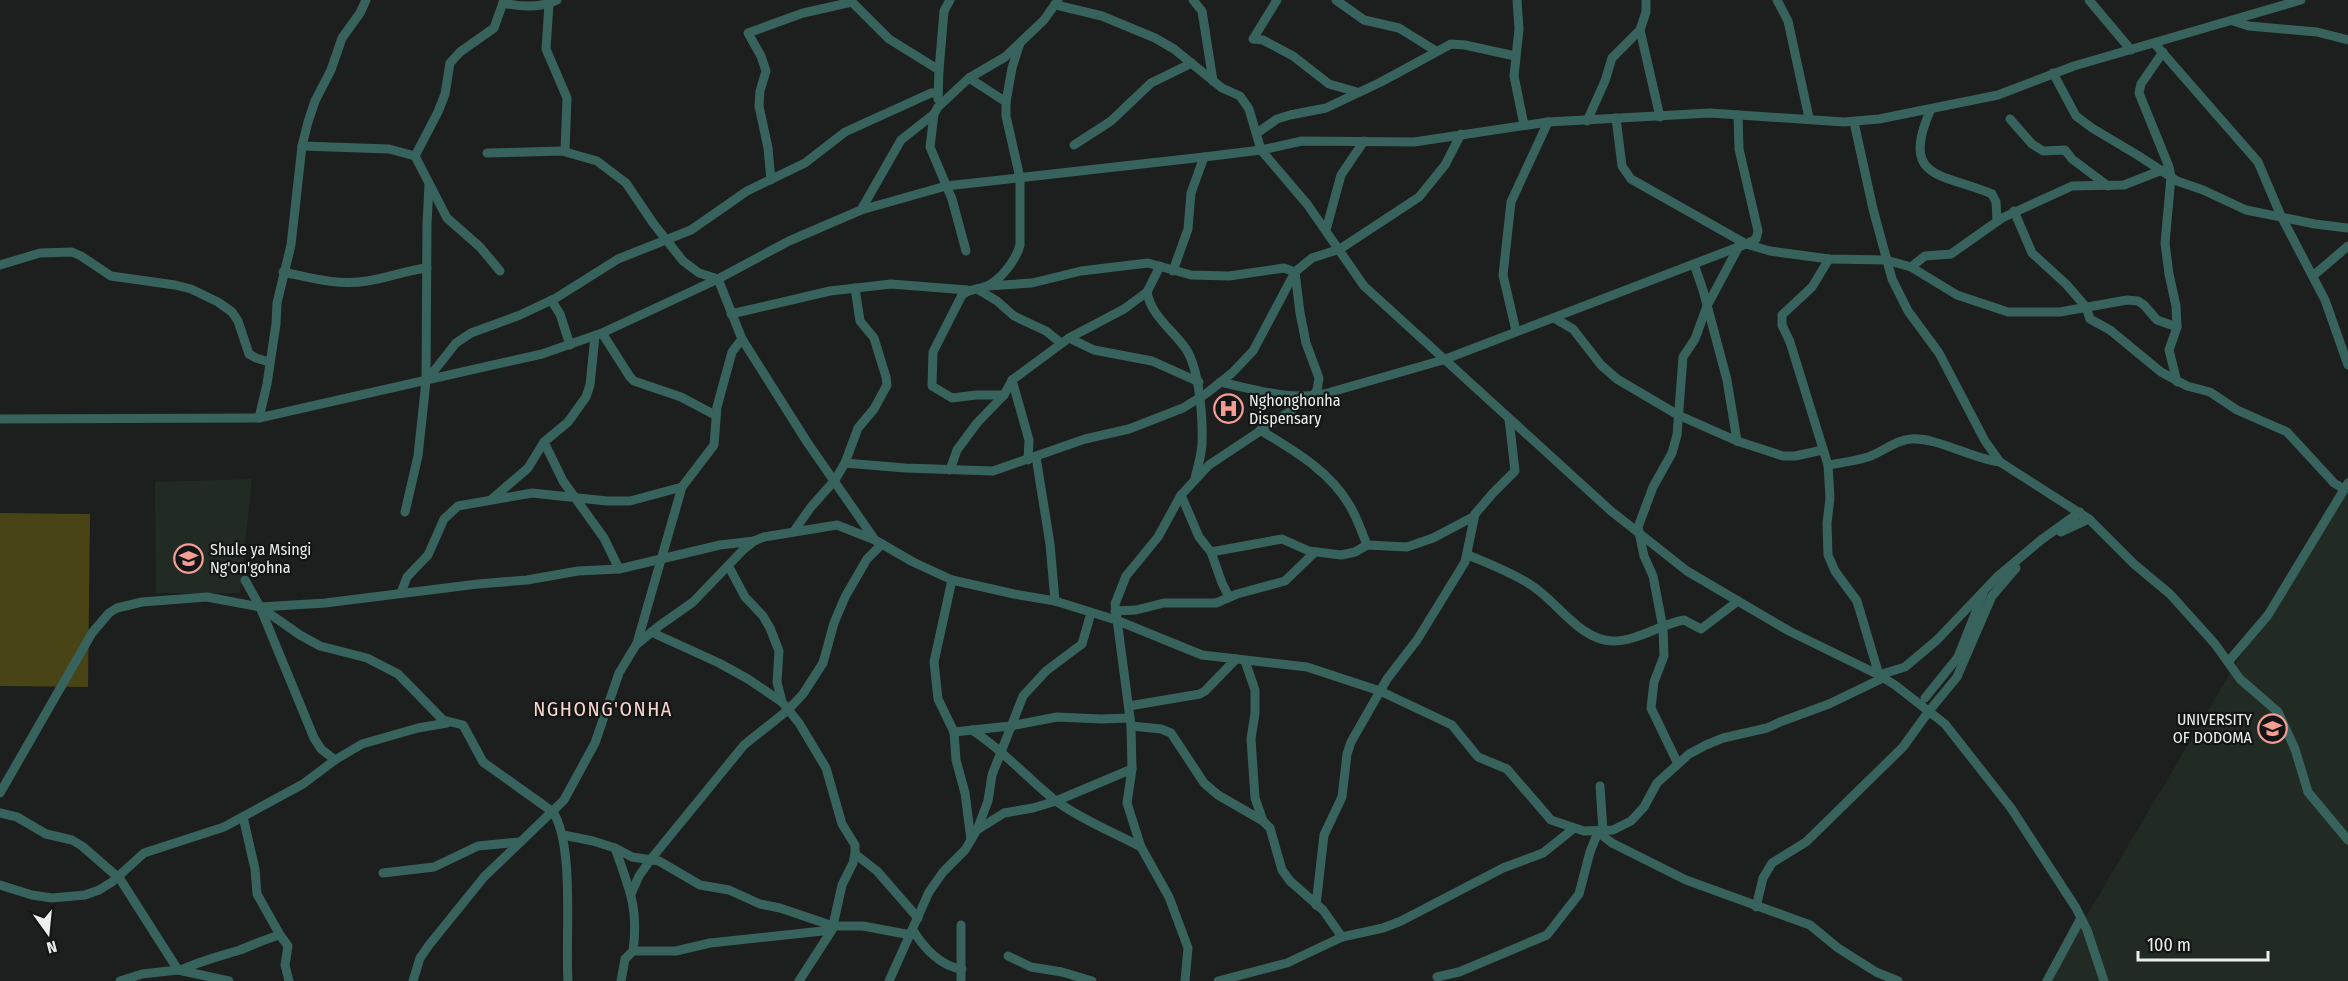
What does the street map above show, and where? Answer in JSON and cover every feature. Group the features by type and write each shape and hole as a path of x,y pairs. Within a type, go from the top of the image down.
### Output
{"street":[{"path":"259,418 265,399 277,303 291,245 302,146 315,101 331,70 342,38 360,13 366,0"},
{"path":"950,0 945,5 939,93 930,147 959,220 966,251"},
{"path":"1193,0 1202,11 1213,81"},
{"path":"1277,0 1253,39 1263,40 1298,59 1329,84 1357,92"},
{"path":"1336,0 1364,20 1399,28 1436,51"},
{"path":"1516,0 1519,29 1514,76 1524,125"},
{"path":"1587,121 1605,81 1612,58 1640,30 1646,12 1646,0"},
{"path":"1777,0 1788,21 1809,118"},
{"path":"2089,0 2131,50"},
{"path":"0,418 259,418 542,354 598,335 718,279 789,241 861,210 946,186 1261,150 1302,141 1414,141 1548,122 1710,113 1854,122 1931,110 1998,95 2053,74 2301,0"},
{"path":"771,180 767,141 759,106 760,91 766,71 761,56 748,33 803,13 851,1 889,39 939,70"},
{"path":"415,156 445,94 450,63 454,56 494,28 503,2 518,6 553,2 546,49 567,98 565,151"},
{"path":"861,210 901,140 969,78 997,64 1063,3 1102,16 1174,49 1213,81 1245,100 1261,150 1326,230 1371,293 1640,535 1687,571 1789,631 1881,677 1929,711 1958,739 2005,800 2081,918 2104,981"},
{"path":"2233,21 2248,26 2317,32 2348,40"},
{"path":"1640,30 1660,117"},
{"path":"988,286 1013,262 1020,245 1020,178 1006,116 1006,102 1020,43"},
{"path":"1257,133 1277,119 1326,108 1381,82 1451,44 1515,56"},
{"path":"2155,44 2258,162 2281,216 2313,275 2336,328 2348,365"},
{"path":"2163,52 2141,84 2139,93 2169,167 2165,243 2176,306 2177,327 2169,350 2177,382"},
{"path":"1074,145 1107,125 1151,83 1192,63"},
{"path":"2053,74 2076,116 2170,177 2203,190 2238,208 2321,225 2348,228"},
{"path":"969,78 1006,102"},
{"path":"426,381 456,343 471,333 520,315 551,300 618,259 691,230 737,198 806,163 853,127 931,93 939,93"},
{"path":"1931,110 1921,134 1920,148 1923,164 1935,175 1992,194 1996,202 1997,220"},
{"path":"1185,981 1188,948 1168,897 1141,847 1127,803 1132,769 1131,722 1116,616 1116,599 1126,576 1158,537 1181,495 1195,478 1209,465 1313,396 1443,360 1756,239 1758,231 1739,149 1738,115"},
{"path":"1616,118 1622,166 1631,179 1742,246 1790,255 1886,261 1911,267 1958,295 2008,312 2060,312 2127,300 2138,301 2142,302 2157,320 2177,327"},
{"path":"2010,119 2031,144 2043,152 2065,150 2072,159 2108,186"},
{"path":"1516,332 1503,275 1511,202 1548,122"},
{"path":"1854,122 1892,279 1903,301 1939,353 1981,433 2000,462"},
{"path":"845,463 993,471 1085,440 1149,422 1183,408 1200,398 1240,367 1253,351 1295,272 1312,258 1340,249 1423,193 1445,165 1461,134"},
{"path":"1326,230 1341,175 1364,141"},
{"path":"302,146 381,148 415,156 447,218 480,247 500,271"},
{"path":"487,153 565,151 590,157 620,177 653,223 690,267 699,273 718,279"},
{"path":"1173,271 1188,229 1194,182 1204,157"},
{"path":"1911,267 1925,255 1947,255 1955,252 1997,220 2072,186 2124,185 2162,170"},
{"path":"405,512 418,456 426,381 429,185"},
{"path":"2014,211 2032,253 2066,284 2086,307 2090,319 2109,330 2177,382 2210,392 2243,413 2287,432 2334,483 2346,486 2268,615 2228,662"},
{"path":"1678,764 1653,713 1651,703 1654,682 1663,661 1663,628 1653,576 1644,556 1638,527 1653,487 1672,453 1677,435 1683,357 1695,339 1707,306 1742,246"},
{"path":"2313,275 2348,246"},
{"path":"0,265 40,254 72,252 111,276 175,285 191,290 218,302 232,312 238,321 249,354 269,362"},
{"path":"1829,259 1816,282 1785,311 1781,320 1828,465 1830,498 1827,523 1828,555 1835,570 1857,602 1881,677"},
{"path":"1004,395 952,398 932,386 935,346 960,299 972,290 988,286 1043,281 1109,266 1148,263 1191,275 1230,276 1284,268 1295,272"},
{"path":"1694,264 1727,380 1737,441"},
{"path":"950,470 957,450 977,423 1004,395 1012,380 1065,341 1124,309 1147,292 1160,266"},
{"path":"283,272 325,282 364,282 427,268"},
{"path":"1295,272 1306,343 1318,378 1317,390 1313,396"},
{"path":"718,279 742,339 782,403 878,542"},
{"path":"731,314 830,291 855,288 898,284 972,290 998,301 1014,316 1065,341 1094,350 1152,361 1211,390"},
{"path":"794,531 835,480 845,463 858,428 874,409 887,382 874,338 860,321 855,288"},
{"path":"1147,292 1152,308 1188,354 1196,381 1200,398 1202,446 1195,478"},
{"path":"551,300 560,314 570,345"},
{"path":"1554,318 1573,329 1601,365 1617,379 1678,415 1737,441 1789,457 1823,450"},
{"path":"598,335 634,381 686,399 715,415"},
{"path":"492,499 528,468 544,442 568,422 586,397 598,335"},
{"path":"413,981 420,958 484,877 564,800 595,743 619,673 636,645 682,487 714,445 715,415 732,352 742,339"},
{"path":"1012,380 1029,440 1050,544 1055,601"},
{"path":"1220,382 1275,393 1313,396"},
{"path":"1316,905 1324,835 1342,797 1347,754 1356,732 1380,691 1417,640 1468,555 1473,517 1482,504 1515,471 1509,419"},
{"path":"1260,430 1327,476 1349,504 1367,545"},
{"path":"1828,465 1869,457 1894,444 1912,439 1932,442 1982,459 2000,462 2080,512 2177,602 2215,644 2240,679 2260,694 2281,715 2308,792 2348,840"},
{"path":"544,442 563,481 602,535 619,569"},
{"path":"401,593 407,578 428,555 447,515 458,506 532,493 630,501 682,487"},
{"path":"1181,495 1199,537 1211,552 1229,597"},
{"path":"0,793 92,633 109,613 117,608 142,602 189,597 224,599 260,607 325,603 527,580 578,571 619,569 661,561 720,545 837,525 878,542 913,562 952,580 1055,601 1091,613 1116,616 1202,655 1307,667 1380,691 1452,725 1478,757 1507,769 1551,820 1573,829 1600,832 1623,826 1632,821 1644,807 1653,789 1689,754 1714,741 1767,728 1829,704 1905,667 1937,640 1985,589 2041,540 2080,512"},
{"path":"1211,552 1282,539 1315,552 1346,555 1367,545 1395,547 1415,545 1473,517"},
{"path":"1756,907 1763,878 1773,863 1806,842 1903,747 1957,677 1983,612 1999,586 2023,561 2054,537 2089,519"},
{"path":"636,645 693,602 754,541"},
{"path":"631,894 639,876 651,859 744,745 785,706 799,699 819,670 845,597 878,542"},
{"path":"1116,616 1164,603 1208,604 1285,581 1315,552"},
{"path":"1468,555 1512,573 1540,590 1581,627 1602,640 1624,640 1684,620 1698,628 1704,628 1738,601"},
{"path":"729,567 745,597 763,616 774,638 779,651 777,682 785,706"},
{"path":"245,580 260,607 314,738 321,749 335,759"},
{"path":"952,580 933,662 938,699 954,732 956,760 965,793 971,840"},
{"path":"1925,698 1958,657 1985,589"},
{"path":"260,607 315,644 367,658 398,674 447,723"},
{"path":"889,981 933,886 965,850 976,830 988,801 990,782 1001,750 1023,696 1032,684 1082,644 1091,613"},
{"path":"651,632 726,666 785,706 800,723 826,768 842,824 855,845 854,863 842,885 833,928 799,981"},
{"path":"1129,706 1200,694 1241,660"},
{"path":"1241,660 1255,690 1255,713 1251,739 1253,793 1263,821"},
{"path":"954,732 1010,726 1057,717 1131,722 1171,733 1204,783 1218,795 1263,821 1270,828 1282,870 1290,881 1323,910 1342,937"},
{"path":"0,885 32,895 62,897 85,895 106,887 144,853 206,834 243,817 303,784 335,759 369,742 447,723 463,725 483,762 553,812 563,835 568,899 568,981"},
{"path":"972,730 1001,750 1070,811 1141,847"},
{"path":"976,830 1004,813 1056,801 1132,769"},
{"path":"1437,977 1459,972 1547,935 1579,894 1590,852 1600,832 1600,786"},
{"path":"0,813 17,817 46,834 72,840 118,877 179,970 229,981"},
{"path":"243,817 255,869 257,894 288,946 285,965 289,981"},
{"path":"1218,981 1287,963 1342,937 1372,931 1401,921 1503,868 1543,853 1573,829"},
{"path":"1600,832 1612,843 1686,880 1810,925 1838,948 1876,972 1898,981"},
{"path":"563,835 615,848 632,857 651,859 700,885 729,890 760,904 780,908 833,928"},
{"path":"383,873 434,867 478,846 519,842"},
{"path":"615,848 631,894 636,927 633,951 626,959 621,981"},
{"path":"855,854 877,871 918,918"},
{"path":"2047,981 2081,918"},
{"path":"961,925 961,981"},
{"path":"633,951 676,951 710,943 863,926 912,932 941,962 962,969"},
{"path":"120,981 142,974 179,970 280,935"},
{"path":"1008,956 1031,967 1062,972 1092,981"}],"shaded area":[{"name":"UNIVERSITY OF DODOMA","path":"2348,474 2348,981 2048,981"},
{"path":"252,479 240,593 156,593 155,482"},
{"path":"0,513 90,514 88,687 0,686"}],"place":[{"name":"Nghonghonha Dispensary","path":"1228,409"},
{"name":"Shule ya Msingi Ng'on'gohna","path":"189,558"},
{"name":"UNIVERSITY OF DODOMA","path":"2273,728"}],"district":[{"name":"NGHONG'ONHA","path":"603,709"}]}
